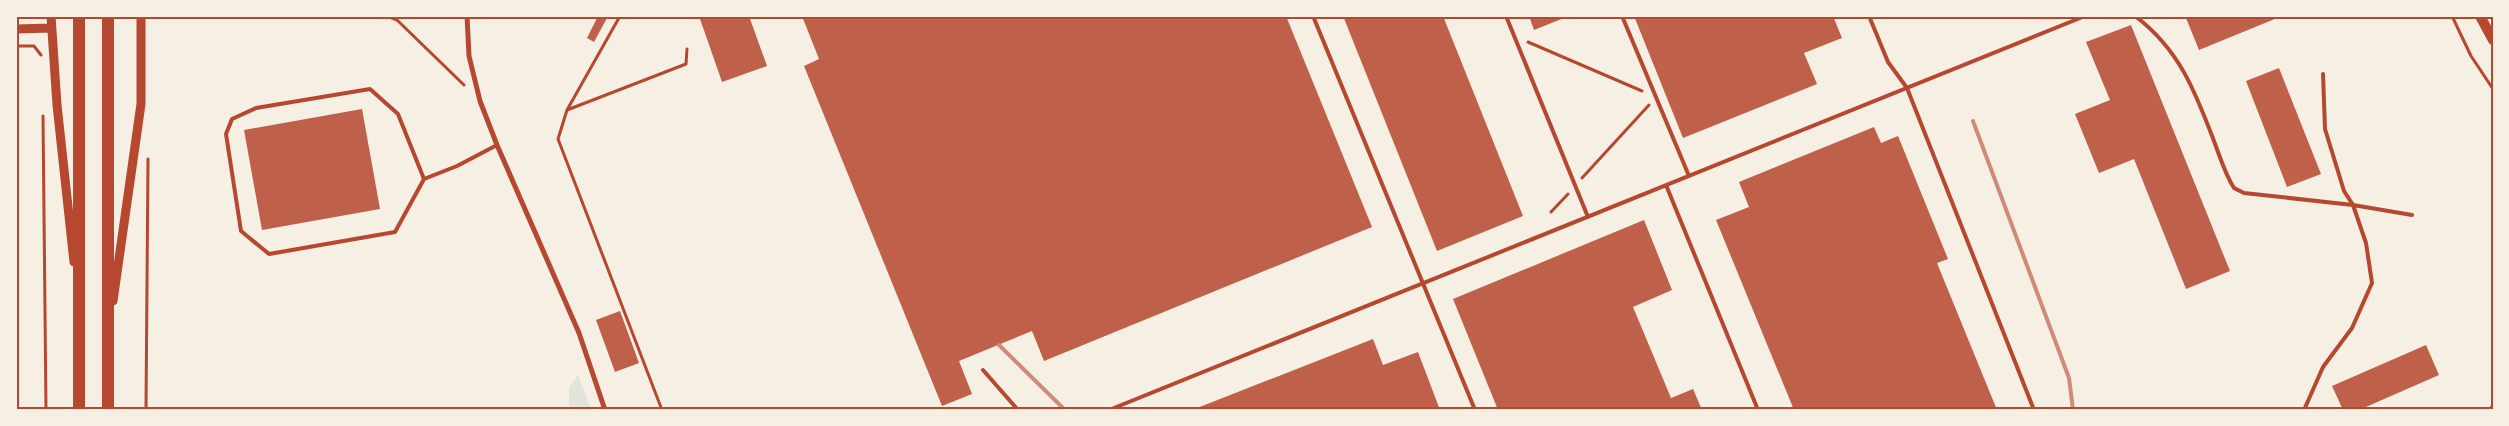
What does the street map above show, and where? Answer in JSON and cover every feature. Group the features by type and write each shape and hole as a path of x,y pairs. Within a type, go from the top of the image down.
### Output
{"main road":[{"path":"79,16 81,325 79,410"},
{"path":"108,16 108,410"},
{"path":"2480,16 2493,40"}],"street":[{"path":"51,16 81,325"},
{"path":"109,324 142,104 141,16"},
{"path":"467,16 469,56 480,101 497,145 579,333 605,410"},
{"path":"16,29 51,28"}],"lane":[{"path":"1313,16 1475,410"},
{"path":"1506,16 1588,217"},
{"path":"1622,16 1689,176"},
{"path":"1869,16 1888,62 1907,88 2034,410"},
{"path":"1109,410 2086,16"},
{"path":"2135,16 2155,31 2173,53 2184,71 2196,93 2234,188 2244,193 2353,205 2412,215"},
{"path":"2304,410 2323,367 2352,328 2372,283 2366,243 2353,205 2344,191 2325,129 2323,74"},
{"path":"424,179 398,114 370,89 256,108 232,119 226,134 241,231 268,254 395,232 424,179 457,166 497,145"},
{"path":"1666,185 1758,410"},
{"path":"983,370 1018,410"},
{"path":"2490,410 2493,406"}],"path":[{"path":"387,16 397,20 480,101"},
{"path":"620,16 567,110 558,139 662,410"},
{"path":"2452,16 2471,56 2493,89"},
{"path":"1514,36 1656,97 1551,212"},
{"path":"16,46 34,46 42,56"},
{"path":"567,110 686,64 687,49"},
{"path":"43,111 46,216 46,410"},
{"path":"146,410 148,155"}],"shaded area":[{"path":"578,375 591,410 569,410 569,388"}],"building":[{"path":"598,16 607,18 594,42 587,38"},
{"path":"699,16 749,16 767,66 722,82"},
{"path":"802,16 1286,16 1372,227 1044,361 1032,331 959,361 972,394 942,406 804,66 819,59"},
{"path":"1343,16 1443,16 1523,216 1437,251"},
{"path":"1529,16 1569,16 1534,30"},
{"path":"1634,16 1833,16 1842,38 1804,53 1817,84 1683,138"},
{"path":"2190,16 2282,16 2199,50 2186,18"},
{"path":"2131,25 2230,271 2186,289 2134,159 2099,173 2075,114 2110,100 2086,42"},
{"path":"2279,68 2321,174 2287,187 2246,81"},
{"path":"362,109 380,209 262,230 244,130"},
{"path":"1874,127 1881,143 1898,136 1948,259 1937,263 1997,410 1794,410 1716,220 1749,207 1739,182"},
{"path":"1644,220 1672,290 1633,307 1671,398 1693,389 1702,410 1498,410 1453,299"},
{"path":"620,311 639,363 615,372 596,320"},
{"path":"1373,339 1383,365 1418,352 1440,410 1192,410"},
{"path":"2426,345 2439,375 2359,410 2343,410 2332,386"}],"railway":[{"path":"1973,121 2069,378 2073,410"},
{"path":"999,345 1065,410"}]}
